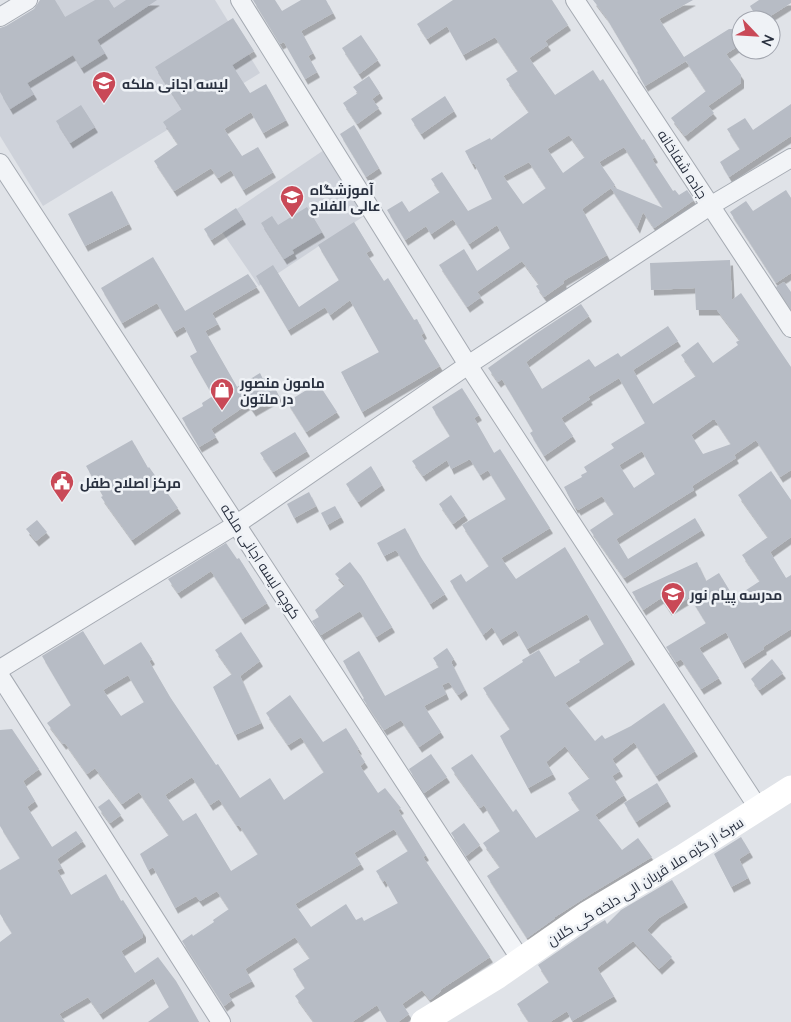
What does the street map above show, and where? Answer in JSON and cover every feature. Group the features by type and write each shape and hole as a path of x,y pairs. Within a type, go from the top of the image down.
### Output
{"street":[{"path":"0,17 28,0"},
{"path":"240,0 468,365 759,809"},
{"name":"جاده شفاخانه","path":"575,0 791,328"},
{"path":"0,669 236,524 468,365 710,206 791,158"},
{"name":"کوچه لیسه اجانی ملکه","path":"0,163 521,960"},
{"path":"0,676 221,1022"},
{"name":"سرک از گزه ملا قربان الی دلخه کی کلان","path":"423,1022 498,976 587,914 791,788"}],"shaded area":[{"name":"لیسه اجانی ملکه","path":"53,0 215,0 260,73 43,206 0,136 0,32"},
{"name":"آموزشگاه عالی الفلاح","path":"324,150 367,214 259,286 216,223"}],"building":[{"path":"40,0 55,0 65,17 95,0 109,0 114,8 126,0 157,0 97,40 105,53 81,68 73,55 27,83 34,94 10,109 0,92 0,28 34,9"},
{"path":"253,0 275,0 282,11 301,0 326,0 333,13 301,31 313,53 308,56 317,72 305,79 284,42 280,44"},
{"path":"453,0 552,0 568,25 545,41 548,45 529,58 555,95 593,70 600,81 603,79 642,140 644,139 655,157 652,159 673,191 675,190 679,195 687,190 694,200 654,228 643,212 637,228 611,188 582,209 607,255 563,281 564,283 544,297 536,286 539,284 522,261 477,292 481,297 467,307 439,265 464,249 477,271 510,248 497,225 469,244 453,219 431,234 426,226 405,240 387,210 402,201 409,212 440,192 431,179 442,172 468,211 492,199 474,163 472,164 465,151 490,138 491,140 529,112 506,79 518,71 495,37 463,55 447,26 427,39 417,24","holes":["569,135 585,157 563,173 547,149","624,147 663,208 613,187 615,185 599,162","529,162 546,188 523,204 503,176"]},
{"path":"593,0 693,0 659,19 684,57 731,29 731,51 726,54 741,75 741,83 708,106 714,113 685,136 671,118 706,91 686,61 645,86 606,17"},
{"path":"759,0 791,0 791,3 780,10 752,10 750,6"},
{"path":"233,18 254,51 232,65 250,93 266,84 286,120 263,133 251,112 224,129 242,156 258,147 273,172 243,190 231,170 218,178 211,168 174,191 154,161 178,144 163,122 182,109 155,67"},
{"path":"361,35 378,60 359,74 342,48"},
{"path":"369,76 380,93 372,99 379,108 357,124 343,103 358,93 353,87"},
{"path":"445,96 454,111 421,134 411,119"},
{"path":"791,104 791,136 729,177 720,162 740,149 727,129 745,118 753,130"},
{"path":"81,105 95,127 70,143 56,121"},
{"path":"354,125 379,168 366,177 340,134"},
{"path":"786,190 791,198 791,273 776,283 730,212 746,201 753,211"},
{"path":"112,191 129,224 85,246 68,214"},
{"path":"307,207 322,232 292,250 294,253 284,259 261,223 272,216 278,225"},
{"path":"236,208 243,219 211,240 204,229"},
{"path":"354,222 371,250 366,253 384,281 388,278 414,320 417,319 424,333 421,335 440,366 362,412 341,372 379,352 350,300 330,315 325,307 288,330 256,276 273,265 299,307 339,280 318,245"},
{"path":"153,257 185,311 248,274 257,287 212,313 218,324 205,331 237,387 260,373 263,379 268,376 279,396 253,411 248,404 211,429 216,437 199,447 182,418 203,406 202,403 213,396 190,356 197,352 184,326 174,332 157,303 122,323 101,288"},
{"path":"730,260 732,300 741,293 791,367 791,470 780,477 756,440 734,455 736,458 692,486 694,490 616,539 628,559 695,518 702,530 624,578 590,530 614,514 602,496 578,510 575,508 564,487 587,472 584,467 614,448 611,444 645,423 619,378 588,397 590,399 561,418 573,436 544,456 530,433 533,431 502,379 498,382 488,368 581,304 589,316 526,362 542,389 589,359 595,367 618,353 621,357 668,326 678,341 633,370 653,404 696,376 681,355 698,342 713,363 738,345 736,342 740,340 717,310 696,310 695,288 651,290 650,263","holes":["712,420 715,420 731,444 703,454 691,435","642,451 655,474 634,488 619,465"]},
{"path":"784,282 791,292 791,309 776,287"},
{"path":"318,383 337,412 306,432 287,402"},
{"path":"462,388 479,415 474,418 494,453 500,449 550,528 501,558 516,579 565,547 632,659 565,703 595,741 602,735 605,739 631,726 664,703 695,751 656,776 634,742 612,759 620,771 612,776 624,795 595,815 622,850 638,838 652,857 555,917 527,938 487,876 500,867 483,843 500,831 484,805 480,808 451,768 472,754 513,812 516,809 536,838 580,810 568,793 590,778 565,746 546,762 553,774 528,788 500,736 510,729 483,688 539,650 555,677 580,662 579,660 604,644 587,614 527,649 516,630 500,640 492,627 483,635 450,581 461,574 466,582 489,566 462,525 506,499 488,470 480,475 470,459 451,469 447,460 423,476 412,461 450,436 432,407"},
{"path":"295,432 307,451 273,472 260,453"},
{"path":"132,440 148,468 178,508 132,540 101,497 103,496 86,466"},
{"path":"371,466 382,485 358,502 346,484"},
{"path":"771,471 791,500 791,537 770,552 786,578 791,575 791,629 742,663 726,632 699,648 719,678 701,689 681,659 676,662 666,647 706,623 690,597 669,610 661,598 643,610 632,592 697,562 706,581 719,573 734,598 760,581 742,555 768,537 738,495"},
{"path":"309,492 316,506 294,518 287,504"},
{"path":"451,495 465,515 453,524 439,504"},
{"path":"335,506 341,517 327,525 321,513"},
{"path":"37,520 47,532 36,541 26,529"},
{"path":"405,528 420,556 445,594 430,604 396,550 384,556 377,543"},
{"path":"226,543 237,559 239,558 267,603 242,619 211,571 178,593 168,579"},
{"path":"350,562 361,576 392,627 376,637 360,611 321,635 312,621 319,617 315,610 345,585 335,574"},
{"path":"83,631 104,665 141,642 152,659 149,661 170,697 240,798 270,778 284,800 324,772 301,737 288,745 266,713 290,695 323,742 346,728 365,762 360,766 378,793 385,788 401,808 398,810 426,855 423,857 490,957 440,990 430,1000 422,990 402,1004 409,1014 398,1022 387,1022 377,1005 352,1022 314,1022 295,996 305,988 293,969 310,958 295,937 245,969 252,981 228,994 232,1000 224,1006 182,941 214,922 213,920 229,909 217,891 200,901 196,896 175,908 153,867 148,870 140,854 169,835 139,792 122,804 95,768 87,774 65,743 63,744 47,723 71,705 42,656","holes":["128,675 144,702 121,716 103,690","192,777 210,805 219,799 258,854 231,871 196,813 183,821 165,795","394,829 408,851 376,871 383,882 385,880 398,903 364,921 362,917 356,920 346,904 311,927 295,904 361,864 354,853"]},
{"path":"241,632 260,661 240,676 261,723 235,735 213,687 232,674 215,650"},
{"path":"447,648 454,659 451,662 465,690 458,695 449,682 442,685 446,694 424,706 441,732 419,747 401,720 384,730 363,699 343,661 359,651 385,696 439,667 433,658"},
{"path":"772,659 783,673 759,690 751,679"},
{"path":"12,729 39,769 23,781 35,801 27,807 52,847 76,831 83,841 57,859 62,868 57,870 71,895 106,874 121,901 123,900 143,932 143,937 121,951 135,973 158,957 176,981 199,1022 148,1022 169,1007 153,978 100,1014 88,997 59,1014 65,1022 0,1022 0,942 12,933 0,914 0,870 20,858 0,826 0,730"},
{"path":"431,754 447,777 424,793 409,769"},
{"path":"657,783 668,801 636,822 624,803"},
{"path":"109,799 121,815 110,823 98,807"},
{"path":"464,823 480,845 466,856 451,833"},
{"path":"741,837 750,852 739,859 748,878 731,887 714,854"},
{"path":"672,880 685,902 659,918 647,930 672,957 659,969 633,941 597,968 614,996 572,1021 567,1011 550,1022 529,1022 517,1004 549,982 538,965 595,926 605,920 607,924 621,910"}],"place":[{"name":"لیسه اجانی ملکه","path":"104,104"},
{"name":"آموزشگاه عالی الفلاح","path":"292,218"},
{"name":"مامون منصور در ملتون","path":"222,411"},
{"name":"مرکز اصلاح طفل","path":"62,503"},
{"name":"مدرسه پیام نور","path":"673,615"}]}
